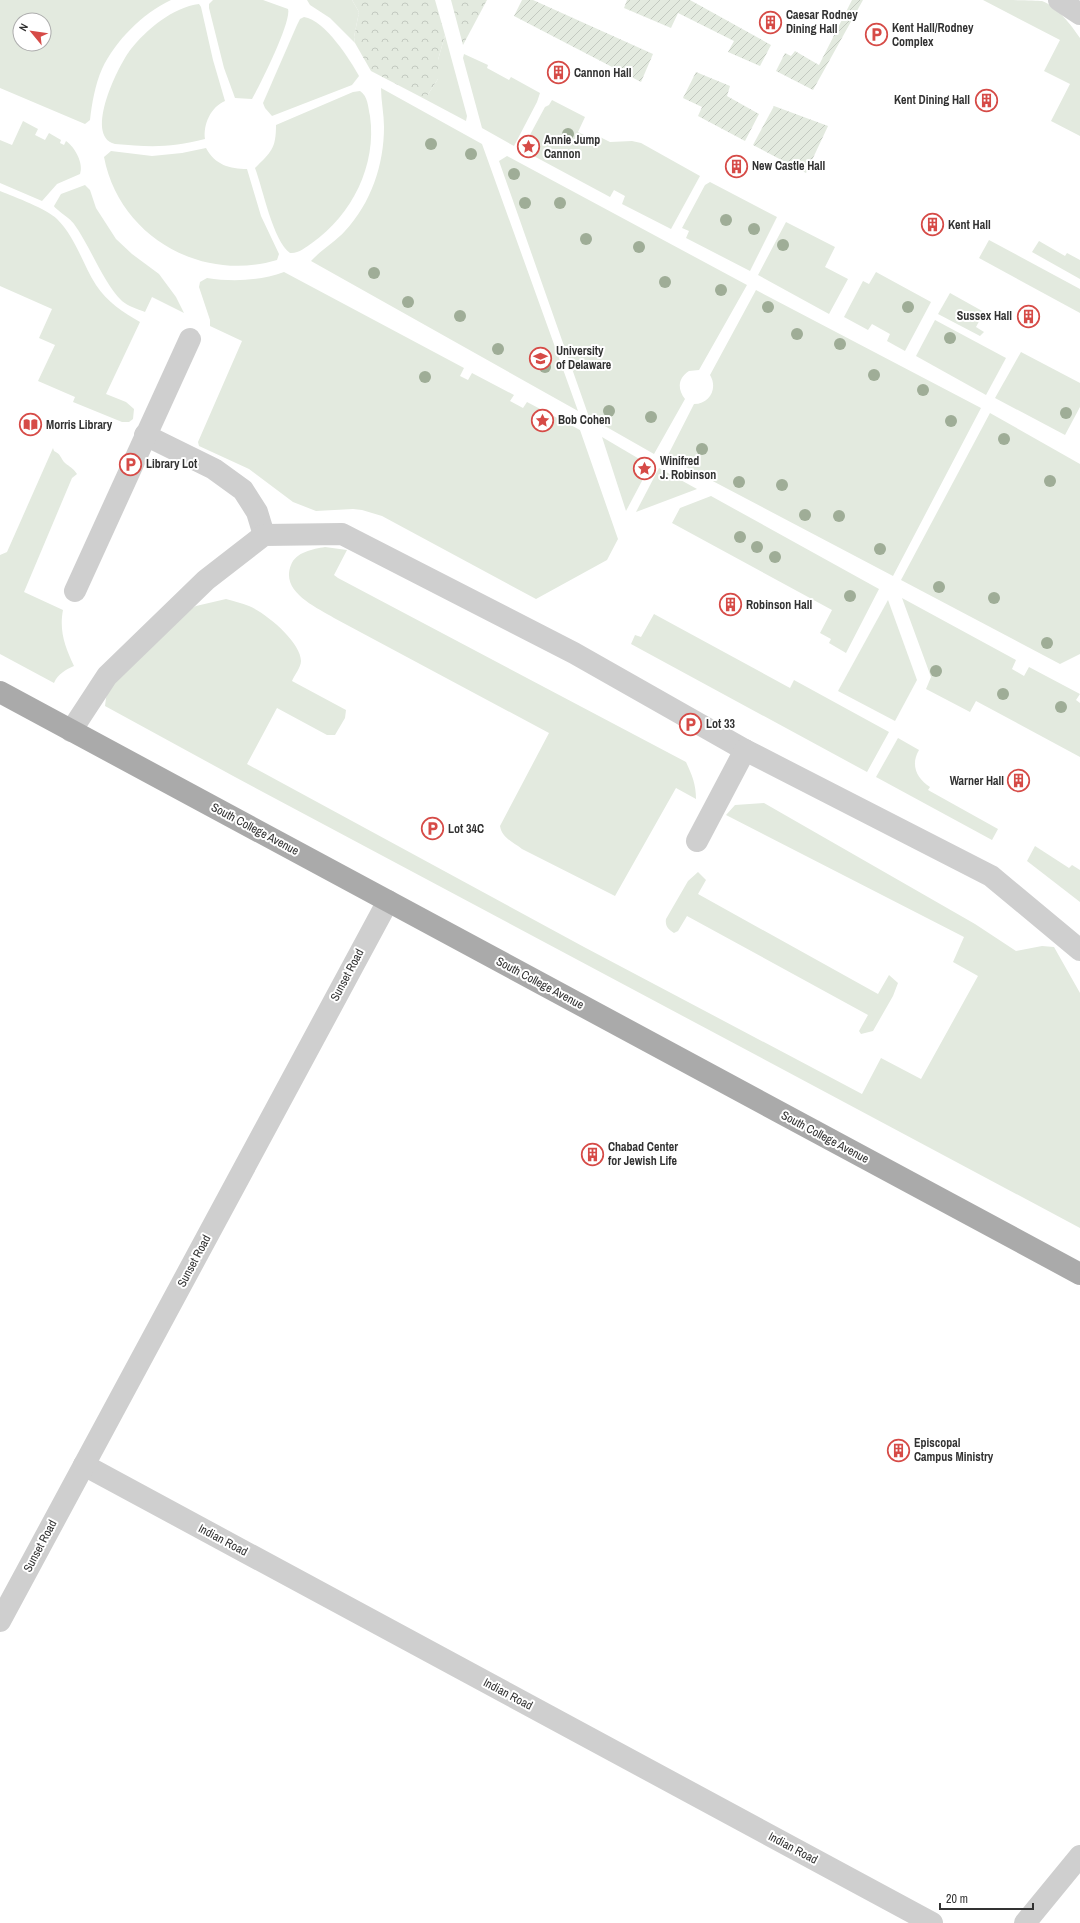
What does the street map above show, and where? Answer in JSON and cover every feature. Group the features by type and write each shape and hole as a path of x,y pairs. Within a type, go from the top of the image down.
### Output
{"main road":[{"name":"South College Avenue","path":"0,692 1080,1274"}],"street":[{"path":"1060,0 1077,10 1080,14"},
{"path":"74,591 190,339"},
{"path":"145,436 214,469 243,490 257,512 264,535"},
{"path":"71,730 107,676 206,580 264,535 342,534 574,653 744,750 991,876 1076,942"},
{"path":"696,841 744,750"},
{"name":"Sunset Road","path":"0,1621 388,900"},
{"name":"Indian Road","path":"84,1465 932,1923"},
{"path":"1024,1923 1080,1856"}],"green space":[{"path":"0,0 171,0 140,20 122,38 108,58 97,81 90,120 85,124 0,88"},
{"path":"213,0 263,0 288,9 288,16 280,39 268,68 252,99 235,98 224,68 209,8 209,4"},
{"path":"307,0 352,0 359,12 354,37 355,43 330,18 310,5"},
{"path":"352,0 435,0 445,35 438,60 438,79 427,96 419,96 371,71 355,43 354,37 359,12"},
{"path":"451,0 487,0 463,45"},
{"path":"522,0 533,0 653,54 641,82 514,16"},
{"path":"627,0 690,0 771,45 760,66 728,52 734,41 678,13 671,28 624,8"},
{"path":"852,0 863,0 813,90 776,71 785,53 791,56 795,51 819,65"},
{"path":"983,0 1042,1 1059,12 1080,38 1080,136 1051,121 1070,84 1044,71 1060,40"},
{"path":"199,4 225,101 216,107 209,117 205,128 205,139 171,145 139,146 115,144 106,138 102,128 103,114 106,99 112,84 126,57 144,34 161,20 189,6"},
{"path":"304,17 320,25 328,33 350,60 359,76 352,85 272,116 265,108 263,103 297,25 300,19"},
{"path":"445,35 467,116 466,121 419,96 427,96 438,79 438,60"},
{"path":"464,54 488,65 487,68 509,80 511,77 540,93 537,102 514,146 482,128 463,58"},
{"path":"696,72 730,86 727,96 759,114 745,141 698,116 702,107 683,98"},
{"path":"381,88 482,144 578,411 311,261 345,231 354,220 369,196 379,169 382,155 384,122"},
{"path":"360,91 365,96 367,102 370,116 371,134 370,153 359,187 339,218 326,232 302,250 290,253 278,238 255,168 272,150 275,140 276,125 353,92"},
{"path":"552,100 585,117 578,132 590,138 596,135 610,142 632,141 641,143 700,176 671,229 622,204 625,196 614,190 610,197 530,154 533,148 525,144 545,107 549,105"},
{"path":"774,106 828,126 806,173 753,145"},
{"path":"23,121 38,129 35,135 45,140 49,133 61,140 60,143 64,145 66,141 73,147 81,165 80,174 57,184 42,201 0,183 0,140 12,145"},
{"path":"206,148 218,162 229,167 247,169 261,216 279,254 277,260 248,265 220,265 193,258 168,247 145,230 127,210 113,185 104,157 111,151 152,156 182,153"},
{"path":"507,156 747,285 699,370 689,371 681,380 680,388 685,399 654,454 589,417 499,161"},
{"path":"710,182 777,217 750,271 686,238 689,231 682,228 705,185"},
{"path":"85,185 90,190 96,208 116,239 132,254 159,274 176,297 184,313 152,297 145,312 122,301 115,294 74,224 54,206 61,194"},
{"path":"0,191 39,207 57,219 69,234 91,277 100,291 116,306 140,322 106,394 126,402 134,409 133,419 129,422 122,422 73,402 75,397 38,381 55,345 39,338 52,309 0,286"},
{"path":"786,222 835,247 825,267 848,279 829,314 758,275"},
{"path":"989,240 1080,289 1080,313 979,258"},
{"path":"1039,241 1065,256 1067,253 1080,260 1080,279 1032,252"},
{"path":"284,272 464,368 460,376 468,380 472,373 514,395 510,401 523,408 527,402 580,430 618,539 607,560 536,599 382,516 353,509 316,511 293,502 249,469 199,446 198,442 242,341 210,326 210,320 199,287 200,282 207,278 226,280 255,279"},
{"path":"876,272 931,302 905,351 887,341 890,334 872,324 868,330 844,317 863,281 869,284"},
{"path":"756,290 981,408 893,576 667,457 694,404 704,401 711,394 713,385 710,375"},
{"path":"950,293 984,312 976,327 984,332 980,336 938,314"},
{"path":"935,320 1006,358 986,395 916,356"},
{"path":"1021,352 1080,383 1080,407 1065,435 995,398"},
{"path":"990,413 1080,464 1080,654 1060,664 901,580"},
{"path":"602,437 641,460 638,465 643,468 647,462 651,464 626,511"},
{"path":"53,448 65,463 77,474 72,478 24,592 63,610 62,632 74,666 62,673 54,683 0,654 0,555 7,552"},
{"path":"659,468 697,489 636,512"},
{"path":"711,496 879,589 846,653 829,643 831,639 820,633 832,610 672,523 680,508"},
{"path":"325,547 347,550 334,575 338,578 686,762 693,780 696,799 676,788 615,896 522,849 508,839 501,830 500,826 549,733 334,618 302,598 295,591 291,583 289,575 291,565 293,561 301,554 310,550"},
{"path":"902,598 1016,660 1012,669 1024,676 1029,667 1080,694 1076,700 1080,703 1080,757 976,701 970,712 926,689 931,677"},
{"path":"226,599 246,605 273,621 289,637 299,653 301,663 292,681 346,710 345,718 335,735 327,735 277,708 247,764 584,947 862,1094 881,1058 921,1079 978,976 953,962 964,937 726,815 735,805 764,803 975,924 1016,951 1042,946 1054,947 1080,993 1080,1228 235,777 105,706 106,698 112,682 176,617 196,606"},
{"path":"888,600 917,680 895,721 838,691"},
{"path":"654,614 790,688 794,680 889,732 867,772 631,644 635,635 641,637"},
{"path":"898,738 919,750 915,761 916,771 918,776 925,784 930,787 928,790 998,829 992,840 876,777"},
{"path":"1035,846 1069,868 1072,865 1080,870 1080,902 1027,861"},
{"path":"698,872 706,880 698,894 878,994 889,975 898,983 893,996 873,1031 861,1034 859,1031 868,1015 687,916 678,931 674,933 670,930 667,927 666,919 688,881"}],"place":[{"name":"Caesar Rodney Dining Hall","path":"770,22"},
{"name":"Kent Hall/Rodney Complex","path":"876,35"},
{"name":"Cannon Hall","path":"559,73"},
{"name":"Kent Dining Hall","path":"986,100"},
{"name":"Annie Jump Cannon","path":"529,147"},
{"name":"New Castle Hall","path":"736,166"},
{"name":"Kent Hall","path":"933,225"},
{"name":"Sussex Hall","path":"1028,316"},
{"name":"University of Delaware","path":"540,358"},
{"name":"Bob Cohen","path":"543,420"},
{"name":"Morris Library","path":"31,425"},
{"name":"Library Lot","path":"130,464"},
{"name":"Winifred J. Robinson","path":"645,468"},
{"name":"Robinson Hall","path":"730,605"},
{"name":"Lot 33","path":"690,724"},
{"name":"Warner Hall","path":"1019,781"},
{"name":"Lot 34C","path":"433,829"},
{"name":"Chabad Center for Jewish Life","path":"592,1154"},
{"name":"Episcopal Campus Ministry","path":"898,1450"}]}
